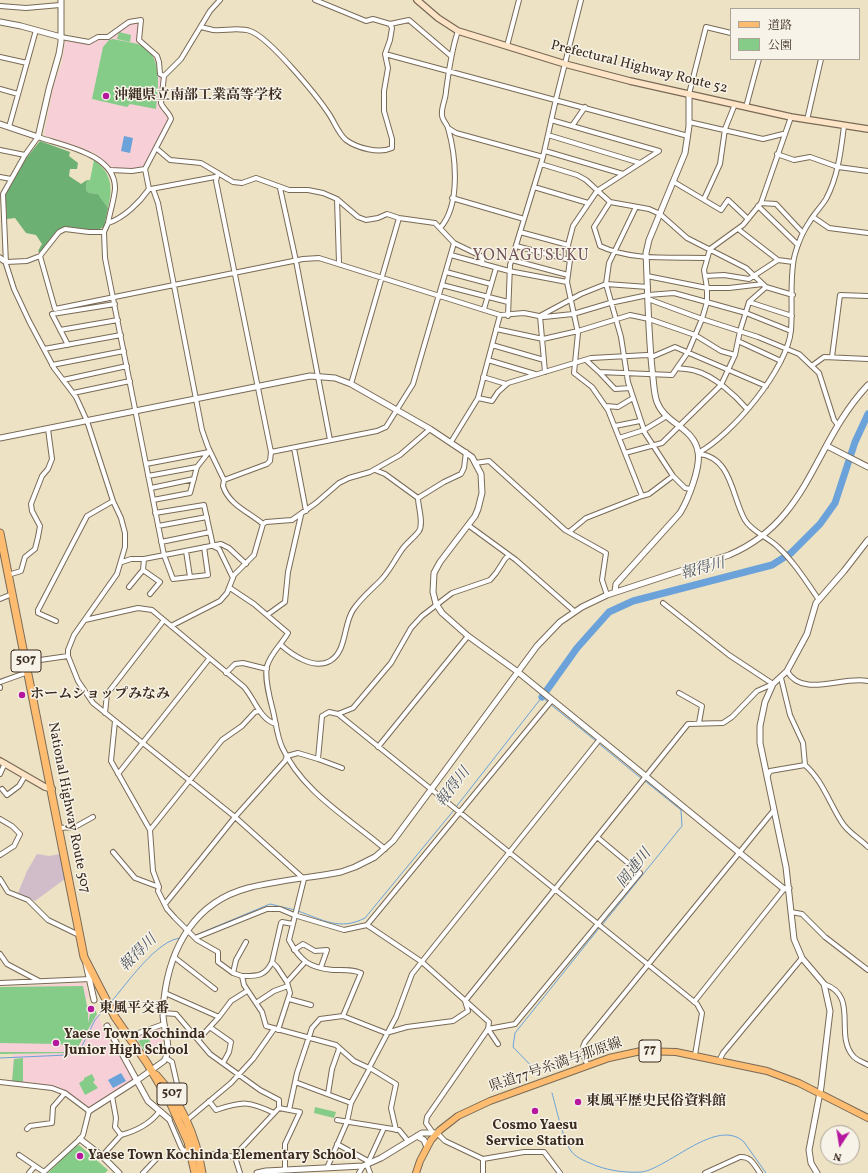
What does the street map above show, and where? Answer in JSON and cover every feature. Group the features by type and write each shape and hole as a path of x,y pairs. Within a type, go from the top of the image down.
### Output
{"highway":[{"name":"National Highway Route 507","path":"0,533 52,789 79,935 86,961 92,978 110,1009 152,1071 177,1115 191,1152 195,1173"},
{"name":"National Highway Route 507","path":"152,1071 171,1092 187,1120 199,1155 202,1173"}],"main road":[{"name":"Prefectural Highway Route 52","path":"417,0 438,18 458,31 565,64 746,107 807,120 868,129"},
{"path":"2,762 45,788 52,789"},
{"name":"県道77号糸満与那原線","path":"416,1173 427,1147 435,1133 458,1116 473,1108 588,1066 624,1054 641,1051 676,1052 696,1055 767,1072 820,1094 868,1118"}],"street":[{"path":"220,0 210,11 202,27 181,59 164,76 161,103 162,107 171,119 145,168 151,189 158,203 202,430 210,452 224,480 223,486 232,502 263,524"},
{"path":"315,0 366,21 373,19 390,24 409,20 417,24 451,56"},
{"path":"507,46 519,0"},
{"path":"508,316 509,271 545,151 556,99 581,0"},
{"path":"0,6 26,8 60,2 61,37 59,54 38,137 25,155 3,194 2,201 6,262 14,290 44,350 52,365 73,393 87,421 125,533 125,548 122,562 117,574 70,644 68,656 82,690 93,703 235,817 304,878"},
{"path":"0,22 61,37 89,42 98,37 108,37 129,22 141,20 139,40 157,56 160,74 164,76"},
{"path":"202,27 212,30 250,31 269,45 288,63 328,113 345,139 352,144 381,150 392,148 393,144 384,111 384,91 388,68 385,54 390,40 392,28 390,24"},
{"path":"615,592 616,584 680,513 690,489 699,454 694,439 681,426 667,416 657,401 650,356 646,257 649,240 685,152 689,122 689,94 706,27 730,33"},
{"path":"9,127 36,30"},
{"path":"440,228 445,222 452,198 455,170 448,128 442,114 446,91 447,72 458,31"},
{"path":"385,54 447,72 556,99 688,136"},
{"path":"0,57 27,63"},
{"path":"746,107 759,60"},
{"path":"807,120 821,60"},
{"path":"0,89 18,94"},
{"path":"704,199 720,164 725,129 735,104"},
{"path":"572,126 585,107"},
{"path":"599,372 672,375 688,352 702,319 707,302 707,288 704,270 706,258 710,249 738,229 760,204 791,116"},
{"path":"551,120 659,150 597,191 573,226 568,245 570,260 567,282 578,331 574,373 592,387 606,406 642,496"},
{"path":"689,122 725,129 763,139 784,134"},
{"path":"0,124 94,156 104,162 110,170 115,190 108,223 104,232 104,249 161,542 173,579 208,575 204,547"},
{"path":"699,454 727,431 766,386 787,349 791,331 793,262 803,233 825,200 838,167 844,126"},
{"path":"448,128 456,133 543,157"},
{"path":"548,135 640,163"},
{"path":"156,148 170,160 201,163 216,175 233,182 242,184 256,178 280,188 308,190 323,193 337,199 358,217 366,220 378,218 387,214 399,218 430,221 440,228 454,243 483,257 482,264"},
{"path":"0,150 25,155"},
{"path":"545,151 623,174"},
{"path":"777,154 794,160 810,157 838,167 868,171"},
{"path":"541,164 577,175 586,180 610,202 636,207 660,214 687,238 746,268 765,285 793,295"},
{"path":"110,170 132,171 145,168"},
{"path":"108,223 114,221 133,207 151,189 216,175"},
{"path":"216,175 271,452 270,461 267,464 224,480"},
{"path":"0,177 11,179"},
{"path":"674,182 722,210 728,200 748,219"},
{"path":"534,187 588,203"},
{"path":"280,188 296,260 330,440"},
{"path":"452,198 524,219"},
{"path":"337,199 339,263"},
{"path":"610,202 594,227 600,246 614,252 646,257 706,258"},
{"path":"760,204 776,204 803,233"},
{"path":"760,204 798,245"},
{"path":"636,207 609,263 606,284 610,303 616,319 626,373 640,421 653,446 673,476 685,488 690,489"},
{"path":"813,217 829,228 868,233"},
{"path":"351,384 399,218"},
{"path":"0,258 6,262 27,261 40,256 59,232 65,229 104,232"},
{"path":"738,229 778,260 793,262"},
{"path":"520,232 568,245"},
{"path":"271,452 377,431 386,427 413,384 454,243"},
{"path":"516,246 570,260"},
{"path":"451,255 496,268 567,282"},
{"path":"40,256 55,308 296,260 319,258 484,308 500,315 508,316 524,313 540,316 574,314 610,303 674,293 746,312 791,331"},
{"path":"512,260 568,275"},
{"path":"705,276 724,275 749,279 778,260"},
{"path":"484,308 496,268"},
{"path":"446,272 491,284"},
{"path":"647,276 707,288 765,285"},
{"path":"442,284 508,302"},
{"path":"540,316 570,300 606,284 648,287"},
{"path":"625,453 662,443 721,385 735,355 740,330 750,302 765,285"},
{"path":"832,357 840,295 868,296"},
{"path":"648,297 702,319 740,330 799,354 813,365 819,373 834,420 838,425"},
{"path":"750,302 792,316"},
{"path":"68,345 52,314 115,304"},
{"path":"451,442 478,398 500,315"},
{"path":"496,328 542,339 578,331 630,315 649,319 695,336 722,351 735,355"},
{"path":"540,316 545,372"},
{"path":"60,330 118,320"},
{"path":"44,350 121,335"},
{"path":"740,342 781,361"},
{"path":"492,345 544,360"},
{"path":"478,398 492,401 506,384 520,378 586,360 654,356 675,347 766,386"},
{"path":"52,365 124,350"},
{"path":"813,365 820,359 832,357 868,359"},
{"path":"488,360 537,374"},
{"path":"586,360 615,389 630,388"},
{"path":"64,380 127,366"},
{"path":"677,368 697,371 721,385 736,397 746,409"},
{"path":"0,438 257,386 318,376 335,378 351,384 398,410 466,452 475,463 481,474 482,493 478,509 436,568 432,585 436,604 453,624 518,672 786,889"},
{"path":"483,377 506,384"},
{"path":"73,393 130,381"},
{"path":"19,1156 44,1172 84,1135 89,1111 162,1064 166,1058 168,1045 162,1013 165,993 174,957 188,930 203,911 228,894 249,887 341,872 355,867 385,849 400,833 518,672 553,628 574,611 607,595 729,555 750,545 764,536 778,523 791,507 850,406 868,386"},
{"path":"606,406 618,407 633,398"},
{"path":"619,438 644,430 667,416"},
{"path":"615,426 640,421"},
{"path":"8,575 20,571 25,557 35,549 40,526 32,511 31,504 42,476 48,469 52,459 48,429"},
{"path":"263,524 266,522 290,521 301,515 349,478 375,470 400,455 430,429"},
{"path":"827,446 861,464 868,466"},
{"path":"294,448 306,511"},
{"path":"146,464 210,452"},
{"path":"153,500 190,493 197,467 210,452"},
{"path":"418,498 444,482 461,474 464,468 466,452"},
{"path":"699,454 710,457 726,472 745,520 752,528 778,547 794,564 819,600"},
{"path":"475,463 489,461 497,466 557,523 569,532 606,553 602,580 607,595"},
{"path":"148,476 197,467"},
{"path":"375,470 385,474 418,498"},
{"path":"569,532 586,518 642,496 656,489 673,476"},
{"path":"151,488 194,479"},
{"path":"281,645 296,656 307,661 323,664 331,661 343,640 352,611 388,572 400,551 420,530 421,522 418,509 418,498"},
{"path":"56,621 38,613 38,610 87,516 113,501"},
{"path":"156,513 204,506 213,546"},
{"path":"267,615 285,602 288,572 301,515"},
{"path":"158,526 207,517"},
{"path":"171,626 220,601 226,596 230,588 232,578 254,555 263,524"},
{"path":"468,525 509,555 574,611"},
{"path":"161,542 210,532"},
{"path":"465,1001 688,724 723,723 732,717 757,691 773,684 781,678 787,671 807,634 819,600 868,540"},
{"path":"122,562 131,559 144,559 204,547 224,545 246,564"},
{"path":"213,546 219,549 232,578"},
{"path":"186,551 190,577"},
{"path":"338,714 353,708 390,663 411,628 422,616 452,593 490,580 509,555"},
{"path":"129,587 143,570 144,559"},
{"path":"143,570 160,582 150,594"},
{"path":"230,588 267,615 288,633 281,645 275,650 266,674 270,699 281,745 287,756 306,785 385,849"},
{"path":"0,599 12,594"},
{"path":"663,603 729,655 773,684"},
{"path":"85,620 144,608 152,610 244,687 252,696 259,711 276,724"},
{"path":"105,713 107,694 164,620"},
{"path":"378,747 468,636"},
{"path":"26,662 68,656"},
{"path":"118,774 209,659"},
{"path":"226,673 236,664 243,663 267,669"},
{"path":"787,671 797,682 809,685 853,679 868,681"},
{"path":"0,682 28,672"},
{"path":"781,678 786,693 790,714 803,743 805,765 814,774 847,829 868,847"},
{"path":"773,684 765,702 760,726 760,743 775,809 794,939 802,958 824,984 835,990 844,1002 846,1009 844,1034 849,1050 858,1060 868,1064"},
{"path":"679,693 702,706 699,723"},
{"path":"195,938 267,908 280,909 294,915 344,930 367,925 457,812 551,699"},
{"path":"150,830 222,740 242,726 255,712 259,711"},
{"path":"318,759 322,716 329,712 338,714 457,812 694,1002 702,1013 696,1055"},
{"path":"115,721 110,757 150,830 153,871 159,887 158,891 174,918 195,938 218,952 218,962 233,973 242,976 258,976 264,974 272,962 281,923 292,924"},
{"path":"242,976 247,991 262,1012 264,1023 276,1029 336,1045 354,1061 369,1068 386,1032 396,1017 412,974 600,739"},
{"path":"287,756 298,753 342,768"},
{"path":"165,904 235,817 285,761 287,756"},
{"path":"0,774 2,762"},
{"path":"767,777 770,771 805,765"},
{"path":"2,788 7,795 19,786 25,776"},
{"path":"588,1066 582,1054 582,1048 775,809"},
{"path":"59,828 75,827 93,817"},
{"path":"0,819 12,826 20,834 14,846 0,855"},
{"path":"488,1029 515,1024 640,873 597,837"},
{"path":"113,852 135,878 159,887"},
{"path":"304,878 289,940 294,950 305,962 331,970 354,970 361,973 343,1016"},
{"path":"0,879 8,892 28,900 48,920 79,935"},
{"path":"694,1002 786,889"},
{"path":"791,912 802,914 825,937 868,970"},
{"path":"367,925 422,962 489,1022 488,1029 427,1117 426,1123 445,1141 483,1159 512,1153 544,1152 560,1173"},
{"path":"233,973 236,960 246,942"},
{"path":"294,950 303,944 315,951 327,950 322,967"},
{"path":"0,954 7,964 39,981"},
{"path":"174,957 215,989"},
{"path":"719,1061 723,1053 802,958"},
{"path":"187,1120 240,1073 276,1029 289,999 290,993 288,984 272,962"},
{"path":"256,1003 288,984 305,962"},
{"path":"0,983 92,978 94,1000"},
{"path":"817,1173 811,1162 809,1150 820,1094 830,1010 824,984"},
{"path":"198,1040 211,1028 231,1001 247,991"},
{"path":"165,993 219,1018"},
{"path":"289,999 311,1005"},
{"path":"288,1110 312,1028 320,1020 343,1016 386,1032 407,1027 453,1021 468,1011 465,1001"},
{"path":"162,1013 176,1014 210,1054 240,1073 255,1086 279,1100 279,1108 236,1154 235,1157 240,1173"},
{"path":"136,1034 164,1024"},
{"path":"107,1026 148,1102 169,1119 180,1147 183,1150 191,1152"},
{"path":"211,1028 231,1042 230,1052 223,1063"},
{"path":"488,1029 498,1044"},
{"path":"328,1094 332,1070 340,1049"},
{"path":"166,1058 172,1062 178,1088"},
{"path":"329,1170 337,1144 347,1122 352,1103 370,1068 396,1084 391,1108 396,1130"},
{"path":"0,1082 43,1086 65,1094 89,1111"},
{"path":"295,1082 352,1103"},
{"path":"27,1129 30,1126 52,1123 53,1107 65,1094"},
{"path":"112,1096 116,1118 115,1127 121,1134"},
{"path":"209,1101 216,1110 243,1102 274,1113"},
{"path":"279,1108 300,1112 285,1144 286,1171"},
{"path":"102,1156 121,1134 139,1129 148,1123 159,1112"},
{"path":"337,1120 399,1130 408,1141"},
{"path":"359,1173 366,1164 384,1128"},
{"path":"257,1173 329,1170 366,1164 417,1136 426,1132 435,1133"},
{"path":"417,1136 424,1140 427,1147"},
{"path":"80,1139 102,1156 119,1173"},
{"path":"337,1144 366,1164 370,1173"},
{"path":"199,1155 217,1154 235,1157"},
{"path":"143,1173 160,1155"},
{"path":"705,1173 745,1156 750,1158 760,1173"},
{"path":"482,1173 483,1159"},
{"path":"29,1173 35,1166"}],"shaded area":[{"name":"沖縄県立南部工業高等学校","path":"138,21 138,38 157,58 162,79 160,105 169,121 145,166 136,169 116,168 111,167 94,153 44,135 53,87 62,62 65,41 91,43 97,40 106,39 129,24"},
{"path":"37,854 49,856 60,854 65,879 35,901 18,893 27,871"},
{"name":"Yaese Town Kochinda Junior High School","path":"85,983 89,997 86,999 89,1014 95,1013 99,1018 109,1040 116,1047 133,1080 89,1107 60,1088 37,1083 12,1081 13,1053 0,1052 0,987"},
{"path":"160,1029 163,1046 161,1054 148,1055 136,1037"}],"green space":[{"path":"119,32 131,35 130,42 117,39"},
{"path":"113,39 138,44 152,55 158,72 156,109 130,104 127,107 92,99 103,47 109,40"},
{"path":"40,141 70,152 69,156 78,163 77,169 70,169 69,176 81,184 87,180 86,190 89,193 98,194 108,208 104,227 95,231 65,227 40,253 38,251 42,244 36,235 26,233 15,218 7,219 5,193 24,161"},
{"path":"94,160 104,170 110,181 110,201 108,208 98,194 89,193 86,190 87,180 90,180"},
{"path":"83,986 88,1011 88,1023 90,1014 95,1013 94,1007 97,1014 76,1050 76,1047 59,1044 0,1043 0,987"},
{"path":"149,1037 151,1049 148,1051 148,1055 138,1041"},
{"path":"0,1052 71,1052 69,1053 0,1054"},
{"path":"23,1058 23,1082 12,1081 14,1059"},
{"path":"92,1074 95,1080 93,1082 98,1088 85,1095 79,1083 84,1080 84,1078"},
{"path":"315,1107 336,1112 334,1118 314,1113"},
{"name":"Yaese Town Kochinda Elementary School","path":"79,1145 108,1170 105,1173 48,1173 75,1146"}],"water":[{"path":"124,136 133,138 130,153 121,151"},
{"path":"121,1073 126,1081 113,1088 108,1080"}],"waterway":[{"name":"報得川","path":"542,697 577,648 609,612 633,601 772,565 791,553 820,524 835,503 855,442 868,414"},
{"name":"報得川","path":"456,807 542,697 548,702"},
{"name":"岡連川","path":"550,704 596,741"},
{"name":"岡連川","path":"598,743 642,779"},
{"name":"岡連川","path":"602,925 682,826 681,810 645,781"},
{"name":"報得川","path":"298,911 324,921 339,924 348,924 365,918 454,810"},
{"name":"報得川","path":"196,935 270,904 295,910"},
{"name":"岡連川","path":"540,1075 513,1047 515,1033 600,927"},
{"name":"報得川","path":"111,1002 152,954 172,940 181,938"},
{"name":"報得川","path":"0,1058 67,1055 80,1050 95,1020 106,1007"},
{"name":"岡連川","path":"552,1093 563,1132 571,1151 579,1158 597,1166 619,1171 642,1172 666,1162 707,1139 721,1135 733,1136 744,1142 766,1173"}],"place":[{"name":"沖縄県立南部工業高等学校","path":"106,96"},
{"name":"ホームショップみなみ","path":"22,695"},
{"name":"東風平交番","path":"91,1009"},
{"name":"Yaese Town Kochinda Junior High School","path":"56,1043"},
{"name":"東風平歴史民俗資料館","path":"578,1102"},
{"name":"Cosmo Yaesu Service Station","path":"535,1111"},
{"name":"Yaese Town Kochinda Elementary School","path":"80,1156"}],"district":[{"name":"YONAGUSUKU","path":"531,257"}]}
